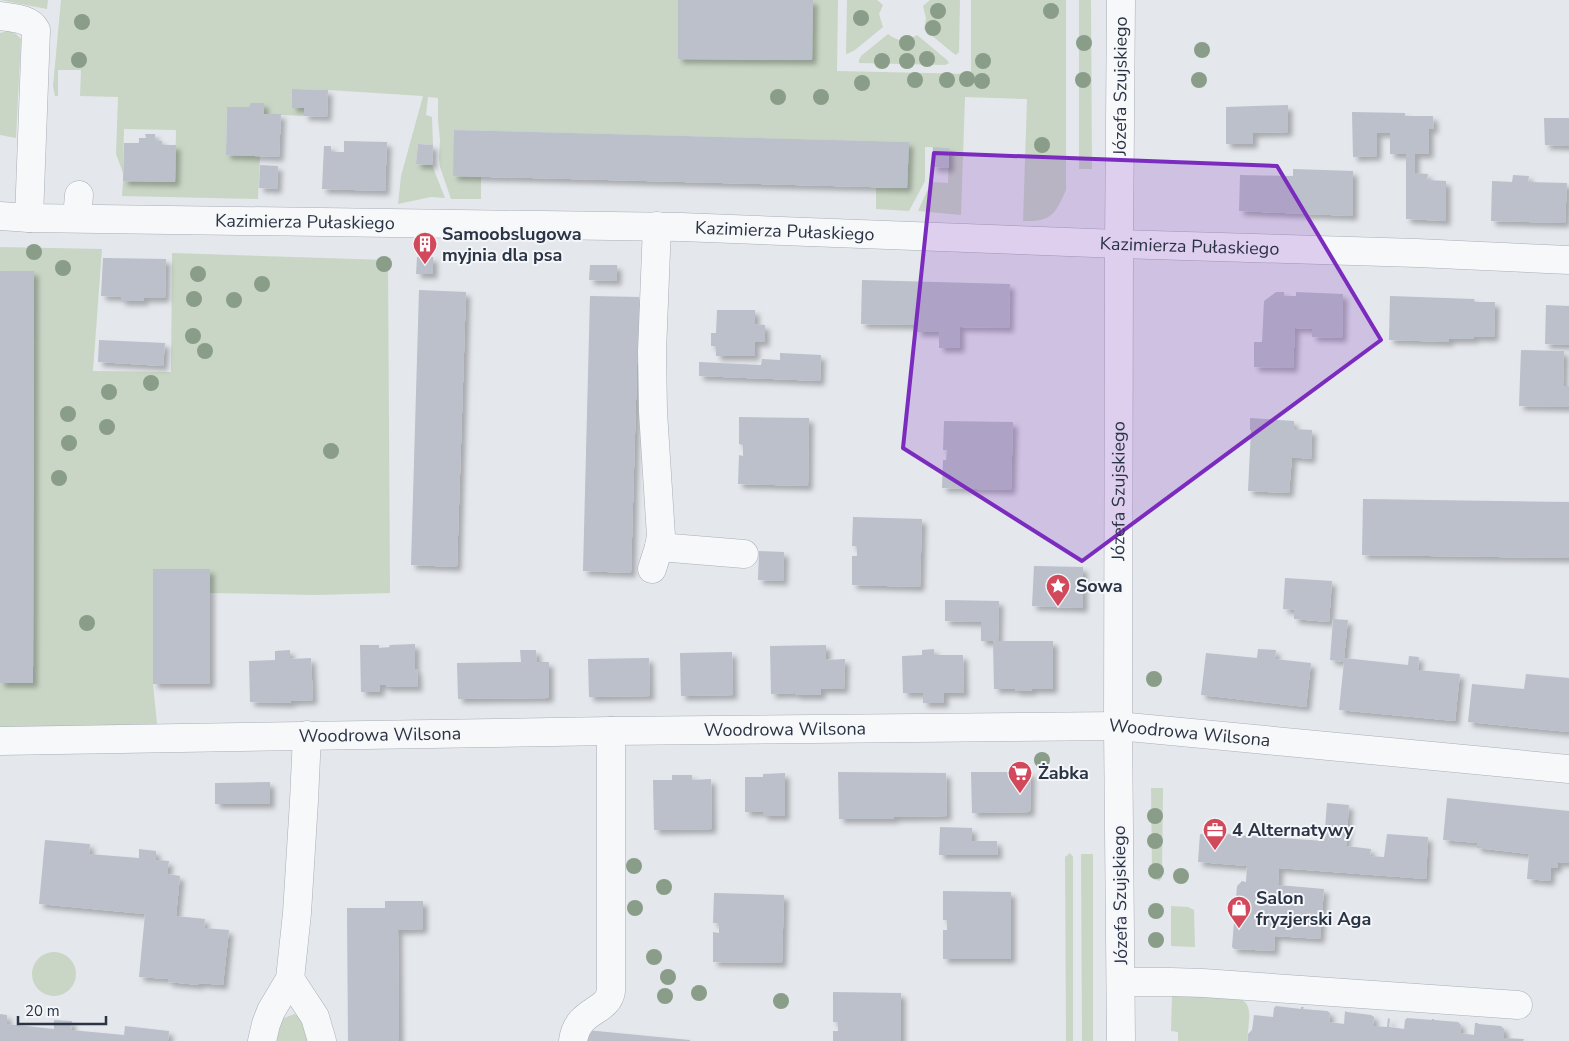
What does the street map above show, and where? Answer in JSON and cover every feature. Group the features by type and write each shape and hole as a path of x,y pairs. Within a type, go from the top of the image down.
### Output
{"street":[{"name":"Józefa Szujskiego","path":"1121,0 1118,726 1121,1041"},
{"path":"0,16 28,22 33,24 36,30 29,218"},
{"name":"Kazimierza Pułaskiego","path":"0,216 29,218 78,206 1569,260"},
{"path":"657,226 652,352 653,412 661,523 656,558 744,554"},
{"name":"Woodrowa Wilsona","path":"0,740 1118,726 1569,769"},
{"path":"573,1041 574,1033 582,1020 608,1001 611,992 611,731"},
{"path":"262,1041 271,1011 290,979 297,913 307,735"},
{"path":"290,979 315,1017 322,1041"},
{"path":"1121,982 1203,983 1518,1005"}],"highlighted area":[{"path":"934,153 1277,166 1381,340 1082,561 903,448"}],"green space":[{"path":"0,0 48,0 47,9"},
{"path":"61,0 678,0 678,59 811,60 813,0 838,0 837,71 971,74 971,0 1066,0 1066,190 1059,206 1051,215 1040,220 1023,221 1027,99 965,97 961,215 918,211 931,182 948,183 949,148 925,147 925,181 909,211 876,209 876,188 907,188 908,142 455,130 453,176 481,177 481,199 451,199 440,167 438,98 428,97 426,115 432,117 433,145 418,144 416,164 432,165 445,198 431,197 398,204 401,176 423,96 293,89 304,108 304,116 264,114 264,103 250,103 249,107 227,107 226,155 260,156 258,199 122,196 123,181 175,182 176,130 124,129 123,173 116,154 118,97 80,96 81,70 58,70 58,96 55,96 53,86"},
{"path":"847,0 877,0 883,5 879,14 883,27 855,50 847,54 846,53"},
{"path":"930,0 960,0 959,52 956,55 924,29 926,18 923,6"},
{"path":"1079,0 1091,0 1092,169 1079,169"},
{"path":"8,31 16,34 21,39 16,138 0,135 0,33"},
{"path":"888,34 895,39 902,40 917,35 949,63 945,65 859,63 861,56"},
{"path":"0,247 102,249 93,371 171,372 172,253 388,260 390,593 316,595 210,593 153,569 153,684 157,724 0,729 0,683 33,683 34,271 0,271"},
{"path":"1151,788 1163,788 1162,878 1159,881 1153,879 1152,874"},
{"path":"1070,853 1073,857 1073,1041 1066,1041 1065,857"},
{"path":"1081,854 1093,854 1093,1041 1082,1041"},
{"path":"1171,906 1188,907 1194,910 1195,947 1171,946"},
{"path":"58,952 70,958 75,965 75,983 70,990 63,995 50,996 42,993 35,986 32,970 35,962 42,955"},
{"path":"1172,996 1234,997 1241,999 1246,1003 1249,1014 1248,1041 1178,1041 1178,1032 1171,1031"},
{"path":"294,1014 300,1017 311,1041 274,1041 282,1019"}],"building":[{"path":"678,0 813,0 812,60 678,59"},
{"path":"292,89 328,90 327,117 304,116 304,108 292,108"},
{"path":"250,103 264,103 264,114 281,114 279,157 226,155 227,107 249,107"},
{"path":"1288,105 1288,132 1253,133 1253,144 1226,144 1226,107"},
{"path":"1352,112 1405,113 1405,116 1433,116 1434,129 1429,129 1429,154 1415,154 1415,173 1428,174 1427,180 1446,181 1446,221 1406,219 1406,154 1390,154 1390,133 1377,133 1377,156 1353,157"},
{"path":"1544,118 1569,118 1569,146 1545,145"},
{"path":"454,130 909,142 907,188 453,176"},
{"path":"145,134 155,134 155,140 162,141 162,145 176,145 175,182 123,181 124,143 139,143 139,138 146,138"},
{"path":"344,141 387,142 385,191 322,189 324,146 331,146 331,152 344,152"},
{"path":"418,144 433,145 432,165 416,164"},
{"path":"933,147 949,148 949,168 932,167"},
{"path":"260,165 278,166 277,189 259,188"},
{"path":"1293,169 1353,171 1353,216 1239,211 1240,175 1293,176"},
{"path":"1513,175 1529,176 1528,182 1567,183 1565,223 1491,221 1492,181 1512,182"},
{"name":"Samoobslugowa myjnia dla psa","path":"417,257 433,257 433,274 416,274"},
{"path":"103,258 166,259 165,298 144,298 144,301 121,301 121,297 101,296"},
{"path":"590,265 617,265 617,281 589,280"},
{"path":"0,271 34,271 33,683 0,683"},
{"path":"862,280 1010,284 1009,328 960,327 960,348 939,348 939,332 917,332 917,325 861,324"},
{"path":"419,290 466,292 457,567 411,565"},
{"path":"1276,292 1284,292 1284,296 1296,296 1296,292 1343,294 1342,338 1312,337 1312,329 1295,328 1293,368 1254,367 1254,342 1262,342 1264,301"},
{"path":"590,296 639,297 631,573 583,571"},
{"path":"1390,296 1474,299 1475,302 1495,302 1494,337 1449,339 1449,342 1389,340"},
{"path":"1546,305 1569,306 1569,345 1545,344"},
{"path":"717,310 755,310 755,324 765,325 765,342 755,342 755,356 716,356 716,346 711,346 711,333 716,333"},
{"path":"99,340 165,343 163,366 98,362"},
{"path":"1521,350 1564,351 1563,386 1569,386 1569,407 1519,406"},
{"path":"780,353 821,355 820,381 699,376 699,362 761,365 762,359 780,360"},
{"path":"739,417 809,418 808,486 738,484 739,455 743,456 743,445 739,444"},
{"path":"1250,418 1294,421 1294,429 1312,430 1311,459 1292,457 1289,493 1248,491"},
{"path":"944,421 1013,422 1011,490 942,488 943,460 946,460 947,450 943,450"},
{"path":"1363,499 1569,502 1569,558 1362,555"},
{"path":"853,517 922,519 920,587 852,585 852,556 857,556 857,546 852,546"},
{"path":"759,551 784,552 783,581 758,580"},
{"path":"1034,566 1083,567 1083,608 1032,606"},
{"path":"153,569 210,569 210,684 153,684"},
{"path":"1285,578 1332,581 1329,622 1294,619 1294,610 1283,609"},
{"path":"945,600 999,601 998,641 1053,641 1053,689 1015,691 1015,689 994,689 993,641 981,641 981,622 945,621"},
{"path":"1333,619 1348,620 1344,658 1408,665 1409,656 1419,657 1418,670 1460,674 1455,721 1339,710 1344,662 1330,660"},
{"path":"415,644 415,669 417,669 418,687 386,687 386,685 380,685 380,692 361,692 360,645 379,645 379,648 390,647 389,645"},
{"path":"826,645 826,660 845,659 844,689 821,689 821,695 771,694 770,646"},
{"path":"934,649 934,655 963,655 964,693 944,693 944,703 923,703 923,693 903,693 902,656 922,655 922,650"},
{"path":"1258,649 1276,650 1275,659 1311,663 1306,707 1201,695 1206,653 1257,658"},
{"path":"290,650 290,659 311,658 313,700 291,701 291,703 250,702 249,661 275,660 275,651"},
{"path":"520,650 536,650 537,662 549,662 549,698 458,699 457,663 521,662"},
{"path":"732,652 733,695 681,696 680,653"},
{"path":"649,658 650,696 589,697 588,659"},
{"path":"1526,674 1569,678 1569,732 1468,722 1472,684 1524,689"},
{"path":"838,772 946,773 947,816 894,817 894,819 839,819"},
{"path":"971,772 1031,772 1030,812 972,813"},
{"path":"785,773 785,816 763,816 763,812 745,812 745,777 763,777 763,774"},
{"path":"672,775 692,775 692,780 711,779 712,829 654,830 653,780 672,780"},
{"path":"270,782 270,804 215,804 215,783"},
{"path":"1447,798 1569,811 1569,863 1558,862 1557,868 1551,868 1550,881 1527,879 1529,854 1477,848 1477,843 1443,840"},
{"path":"1327,803 1349,805 1346,846 1371,849 1370,856 1384,857 1387,834 1428,837 1426,879 1279,868 1278,885 1324,889 1320,939 1275,936 1274,951 1234,949 1232,947 1237,886 1242,881 1246,882 1247,866 1198,862 1200,834 1212,835 1212,833 1324,841"},
{"path":"940,827 972,828 972,841 997,841 998,855 939,855"},
{"path":"45,840 90,844 89,854 139,858 139,849 156,851 156,860 169,861 167,874 180,876 176,916 205,919 204,928 229,930 223,985 199,983 199,985 168,982 168,979 139,977 145,914 39,904"},
{"path":"943,891 1011,892 1011,959 943,959 943,930 947,930 947,920 943,920"},
{"path":"714,893 784,895 782,963 713,962 713,932 719,933 719,923 713,923"},
{"path":"385,901 423,901 423,929 398,930 399,1041 348,1041 347,908 385,908"},
{"path":"833,992 901,993 901,1041 833,1041 833,1031 838,1031 838,1022 833,1022"},
{"path":"1276,1006 1301,1009 1301,1007 1304,1007 1303,1009 1327,1011 1330,1013 1329,1022 1344,1024 1345,1011 1371,1015 1374,1017 1373,1026 1387,1027 1388,1018 1390,1019 1389,1027 1404,1029 1407,1018 1458,1022 1461,1025 1460,1033 1474,1035 1475,1023 1501,1026 1504,1029 1504,1038 1524,1039 1523,1041 1248,1041 1248,1034 1252,1030 1254,1015 1273,1017"},
{"path":"0,1014 7,1015 7,1024 54,1029 54,1020 72,1021 71,1030 124,1035 125,1026 169,1031 168,1041 0,1041"},
{"path":"586,1030 690,1040 690,1041 585,1041"}],"place":[{"name":"Samoobslugowa myjnia dla psa","path":"425,265"},
{"name":"Sowa","path":"1058,607"},
{"name":"Żabka","path":"1020,794"},
{"name":"4 Alternatywy","path":"1215,851"},
{"name":"Salon fryzjerski Aga","path":"1239,929"}]}
